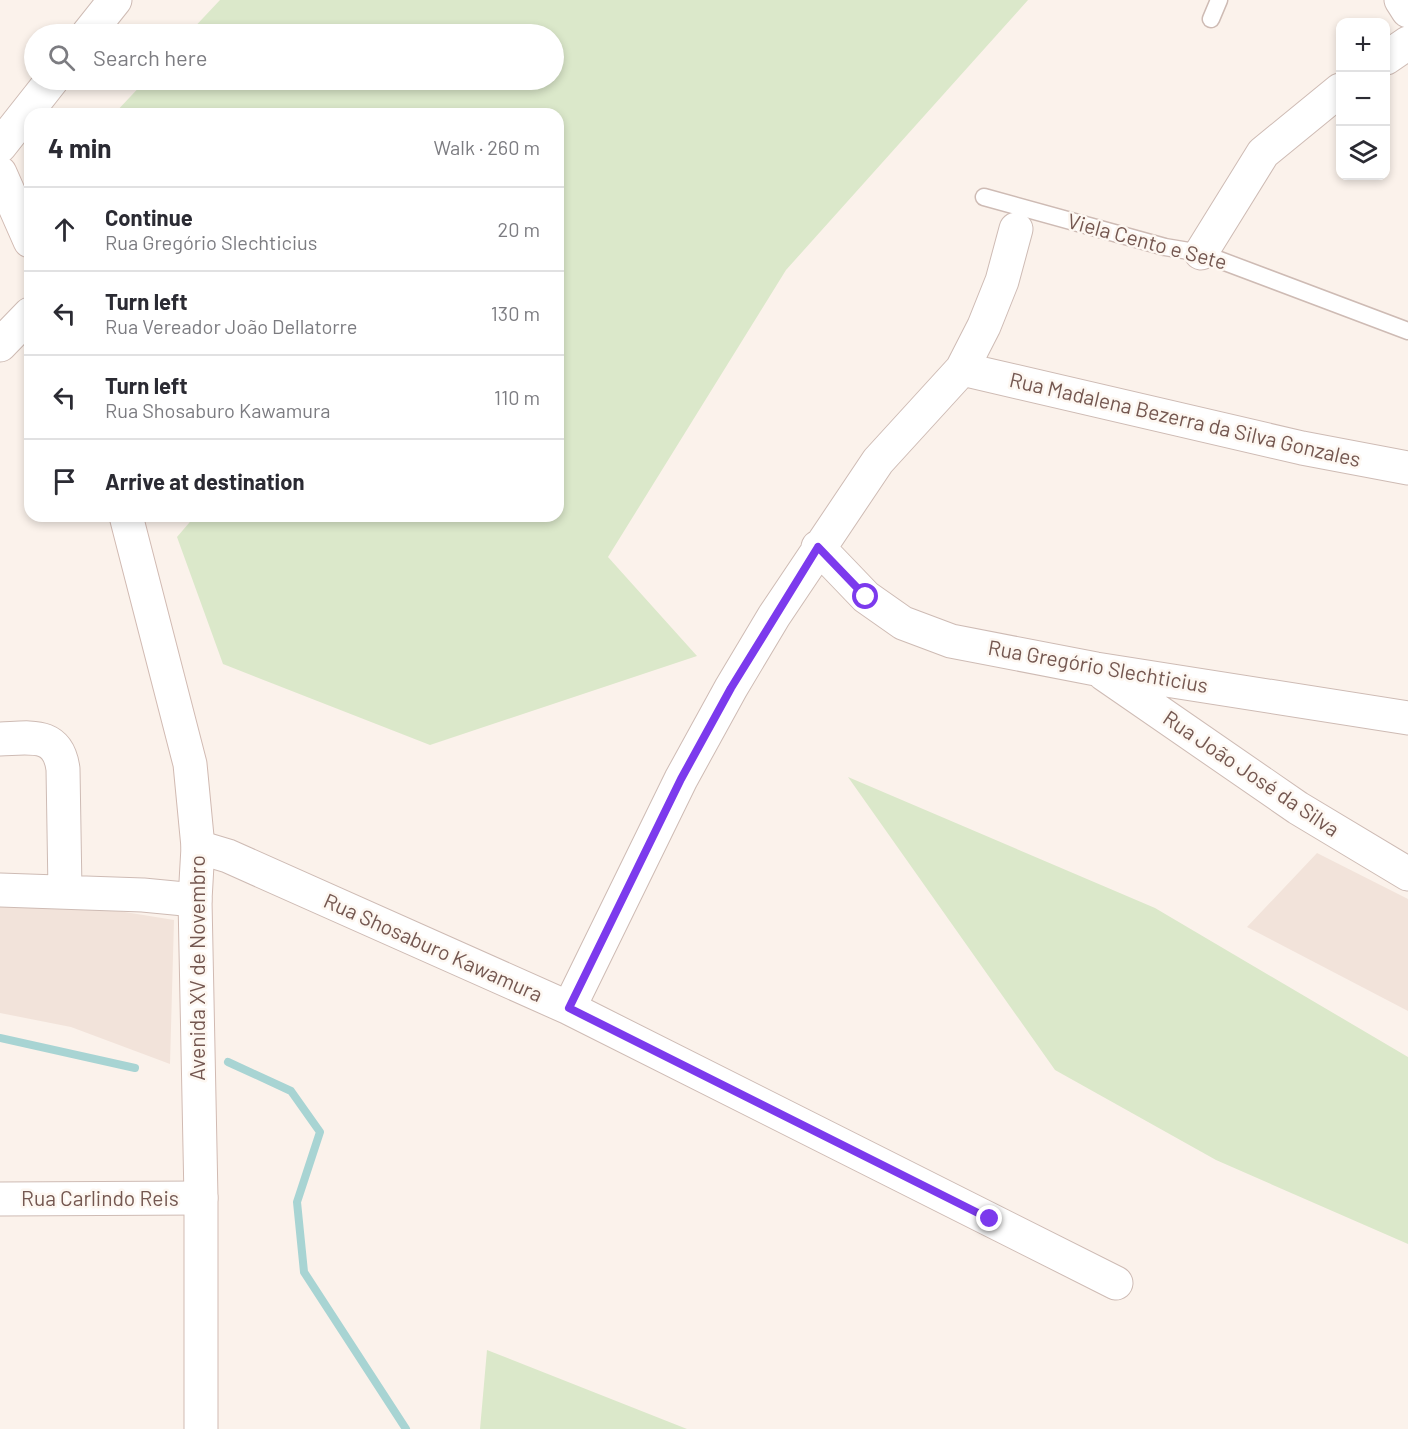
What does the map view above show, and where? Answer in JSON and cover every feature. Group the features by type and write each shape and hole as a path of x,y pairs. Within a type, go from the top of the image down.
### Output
{"street":[{"path":"96,24 116,0"},
{"path":"1401,0 1408,11"},
{"path":"1390,55 1408,43"},
{"path":"30,108 44,90"},
{"path":"1201,253 1263,153 1336,94"},
{"path":"0,146 24,116"},
{"path":"0,173 24,227"},
{"path":"569,1008 681,779 731,688 818,547 878,461 962,369 984,326 1002,281 1016,229"},
{"path":"0,345 24,320"},
{"name":"Rua Madalena Bezerra da Silva Gonzales","path":"962,369 1302,448 1408,468"},
{"name":"Avenida XV de Novembro","path":"128,522 190,764 198,847 195,900 201,1198 201,1429"},
{"name":"Rua Gregório Slechticius","path":"818,547 866,597 903,623 951,641 1096,669 1408,718"},
{"name":"Rua João José da Silva","path":"1096,669 1298,808 1408,874"},
{"path":"0,739 51,742 60,753 63,769 65,891"},
{"name":"Rua Shosaburo Kawamura","path":"198,847 228,856 569,1008 1116,1282"},
{"path":"0,890 65,891 195,900"},
{"name":"Rua Carlindo Reis","path":"0,1199 201,1198"}],"lane":[{"path":"1211,19 1219,0"},
{"name":"Viela Cento e Sete","path":"984,197 1165,247 1201,253 1408,331"}],"shaded area":[{"path":"1317,853 1408,899 1408,1011 1247,927"},
{"path":"0,906 94,907 174,920 170,1064 71,1027 0,1013"}],"green space":[{"path":"220,0 1028,0 786,270 608,557 697,656 430,745 223,664 177,537 190,522 564,522 564,108 120,108 137,90 564,90 564,24 197,24"},
{"path":"848,777 1155,908 1408,1057 1408,1244 1216,1160 1055,1070"},
{"path":"487,1350 687,1429 480,1429"}],"waterway":[{"path":"0,1038 135,1068"},
{"path":"228,1062 291,1091 320,1132 297,1202 304,1272 406,1429"}],"route":[{"path":"866,597 818,547 731,688 681,779 569,1008 990,1219"}]}
